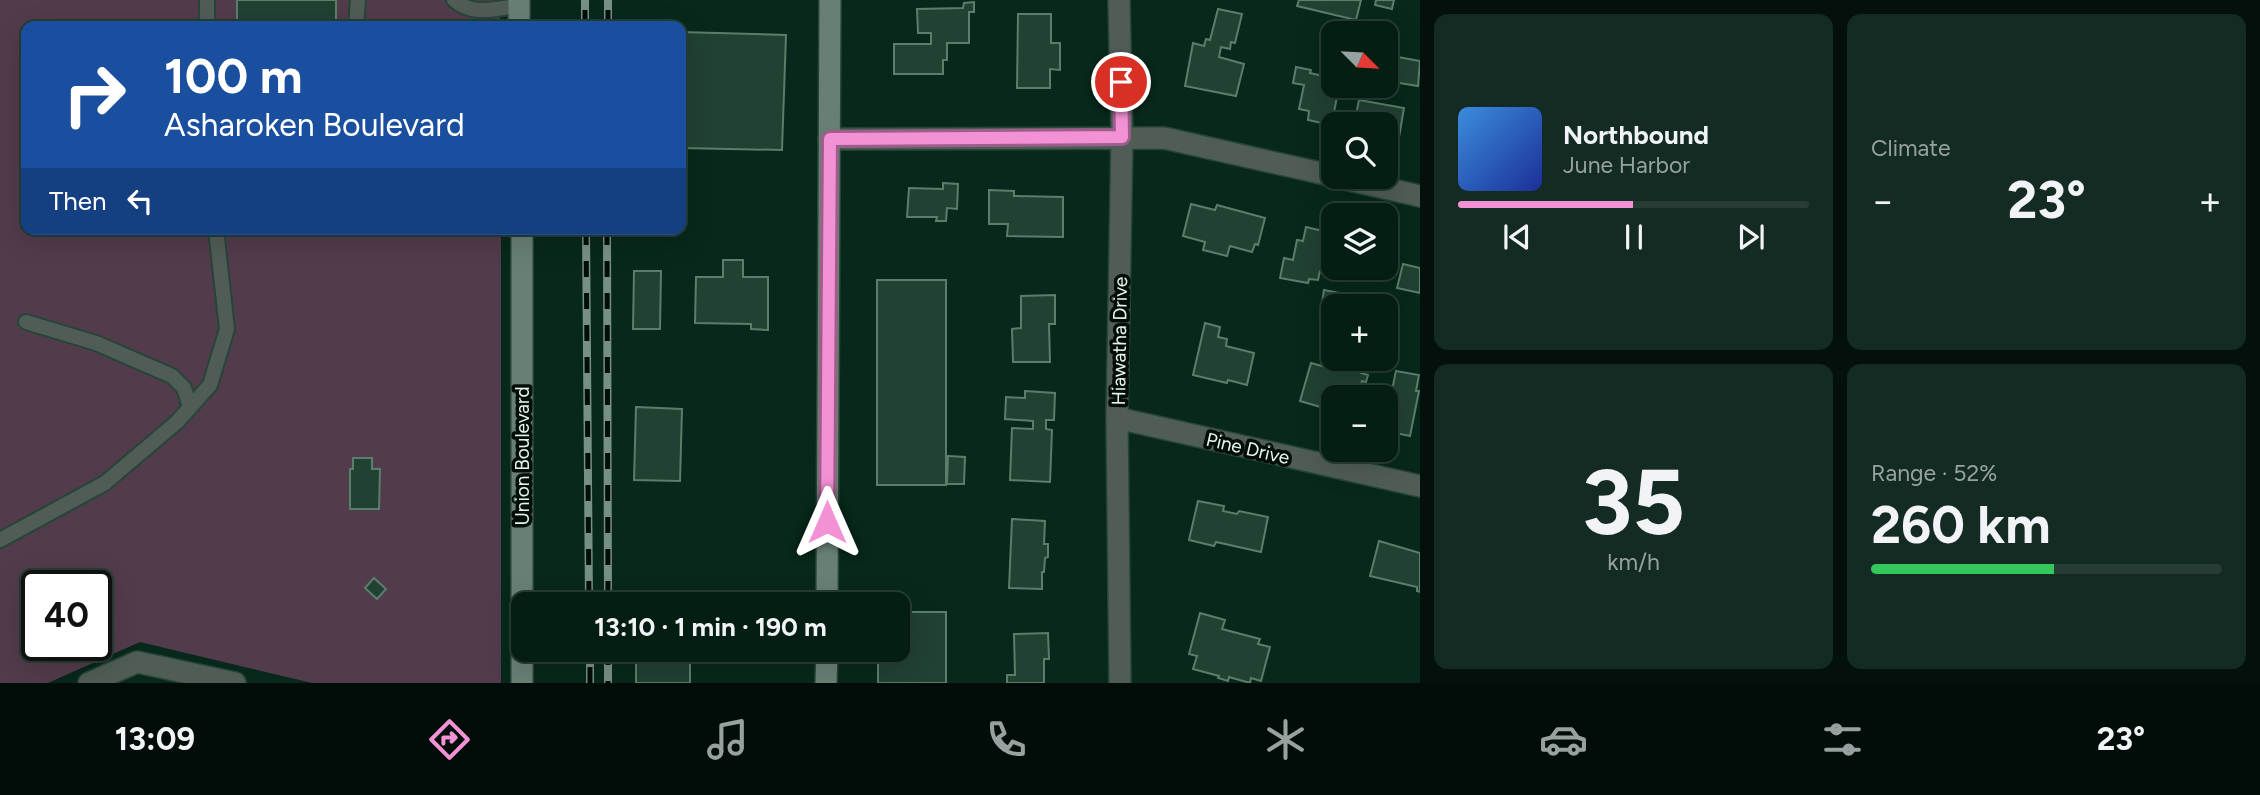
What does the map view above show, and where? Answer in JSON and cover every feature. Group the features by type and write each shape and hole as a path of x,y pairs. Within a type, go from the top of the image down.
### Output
{"street":[{"path":"827,592 830,0"},
{"name":"Hiawatha Drive","path":"1119,0 1122,137 1117,418 1120,683"},
{"path":"830,139 1164,138 1321,173"},
{"path":"1390,189 1420,196"},
{"name":"Union Boulevard","path":"522,235 522,683"},
{"name":"Pine Drive","path":"1117,418 1420,486"},
{"path":"89,683 137,662 235,683"},
{"path":"827,662 827,683"}],"lane":[{"path":"206,0 206,21"},
{"path":"356,21 358,0"},
{"path":"454,0 464,8 481,12 492,8 519,11"},
{"path":"3,536 105,483 177,422 210,385 227,329 217,235"},
{"path":"26,322 96,343 172,376 184,388 190,407"}],"shaded area":[{"path":"0,0 500,0 500,21 21,21 21,235 501,235 501,683 312,683 140,642 112,654 112,570 21,570 21,661 97,661 48,683 0,683"}],"building":[{"path":"237,0 336,0 336,21 237,21"},
{"path":"1299,0 1361,0 1356,20 1297,6"},
{"path":"1376,0 1394,0 1392,9 1375,5"},
{"path":"974,2 974,12 969,12 969,43 947,43 947,60 943,60 943,74 894,74 894,44 931,44 931,33 918,33 917,9 963,8 964,3"},
{"path":"1218,9 1242,14 1235,43 1231,42 1230,49 1221,47 1219,57 1244,64 1236,96 1185,86 1193,43 1204,46 1206,39 1210,40"},
{"path":"1018,14 1051,14 1051,43 1060,43 1060,70 1050,69 1050,88 1017,88"},
{"path":"686,32 786,35 782,150 686,148"},
{"path":"1398,57 1420,61 1418,86 1398,83"},
{"path":"1296,67 1321,76 1321,98 1337,98 1334,112 1321,112 1321,123 1308,120 1309,111 1299,109 1304,85 1293,83"},
{"path":"1359,100 1404,108 1398,143 1398,112 1356,112"},
{"path":"943,183 958,184 957,209 947,208 946,221 936,221 937,217 907,217 909,188 943,189"},
{"path":"989,190 1014,191 1014,196 1063,197 1063,237 1007,236 1008,224 989,224"},
{"path":"1191,204 1215,210 1217,205 1265,218 1258,245 1255,244 1252,252 1230,246 1227,256 1203,250 1205,242 1183,236"},
{"path":"1306,227 1321,231 1321,271 1318,280 1309,279 1308,283 1280,278 1284,258 1293,260 1297,240 1303,241"},
{"path":"723,260 743,260 743,277 768,277 768,330 751,329 751,324 695,323 696,277 723,277"},
{"path":"1403,264 1420,268 1420,293 1397,288"},
{"path":"634,271 661,271 660,329 633,329"},
{"path":"877,280 946,280 946,485 877,485"},
{"path":"1324,290 1345,294 1323,294"},
{"path":"1055,295 1055,324 1049,324 1050,362 1013,362 1012,329 1021,328 1021,296"},
{"path":"1205,323 1220,327 1218,337 1227,339 1226,346 1254,353 1247,385 1193,375"},
{"path":"1311,363 1321,366 1321,371 1362,371 1368,375 1366,382 1362,381 1361,385 1321,385 1321,407 1300,401"},
{"path":"1396,371 1419,375 1416,391 1419,391 1410,436 1398,434 1398,385 1393,385"},
{"path":"1025,391 1055,393 1054,420 1046,420 1046,429 1052,430 1050,482 1010,480 1012,428 1033,429 1033,421 1005,419 1006,397 1025,398"},
{"path":"636,407 682,409 680,481 634,480"},
{"path":"948,456 965,457 964,484 947,484"},
{"path":"353,458 372,458 372,469 380,469 379,509 350,509 350,469 353,469"},
{"path":"1198,501 1224,506 1223,511 1237,514 1239,511 1268,517 1261,552 1216,542 1214,546 1189,540"},
{"path":"1012,519 1045,521 1044,544 1048,544 1048,557 1045,558 1042,572 1042,589 1009,588"},
{"path":"1379,541 1420,553 1420,592 1417,587 1370,576"},
{"path":"374,578 386,589 377,599 365,588"},
{"path":"910,612 946,612 946,683 878,683 878,662 910,662"},
{"path":"1200,613 1225,620 1222,629 1260,639 1258,644 1270,647 1261,681 1251,678 1250,683 1229,677 1228,681 1193,669 1197,656 1189,654"},
{"path":"1048,633 1049,659 1044,659 1044,683 1007,683 1007,675 1015,675 1014,634"},
{"path":"636,662 690,662 690,683 636,683"}],"railway":[{"path":"585,0 585,21"},
{"path":"608,0 608,21"},
{"path":"586,235 589,592"},
{"path":"607,235 608,592"},
{"path":"590,662 590,683"},
{"path":"608,662 608,683"}],"route":[{"path":"827,522 830,139 1122,137 1121,82"}]}
